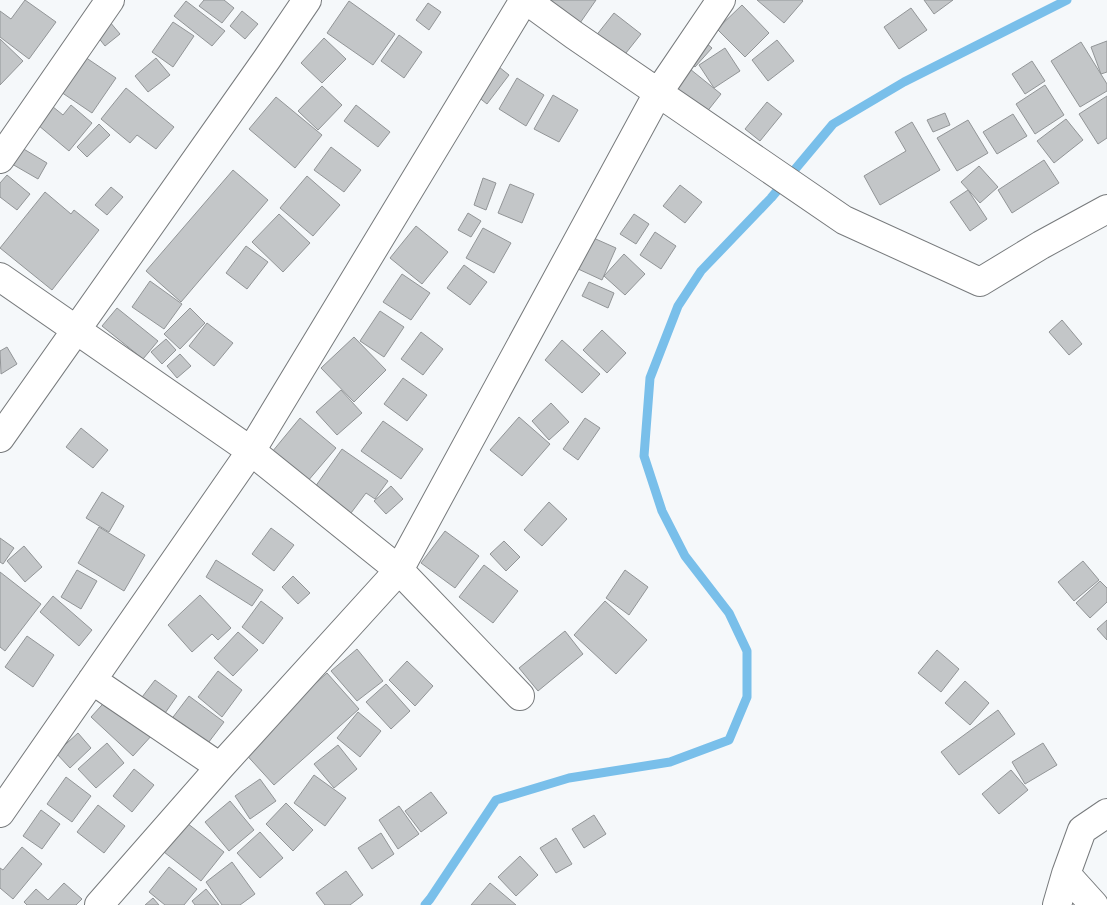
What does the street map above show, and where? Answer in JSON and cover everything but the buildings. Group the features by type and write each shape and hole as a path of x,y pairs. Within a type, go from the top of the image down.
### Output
{"street":[{"path":"0,159 110,0"},
{"path":"0,438 307,0"},
{"path":"0,813 251,451 525,0 844,220 980,282 1041,245 1107,209"},
{"path":"99,905 220,767 400,570 658,93 721,0"},
{"path":"0,277 251,451 400,570 520,696"},
{"path":"92,680 220,767"},
{"path":"1058,905 1066,874 1082,830 1107,813"},
{"path":"1066,874 1094,905"}],"waterway":[{"path":"425,905 496,800 569,778 670,762 729,740 747,697 747,651 729,613 685,556 662,511 644,456 650,378 678,306 701,271 771,198 833,124 904,82 1067,0"}]}
